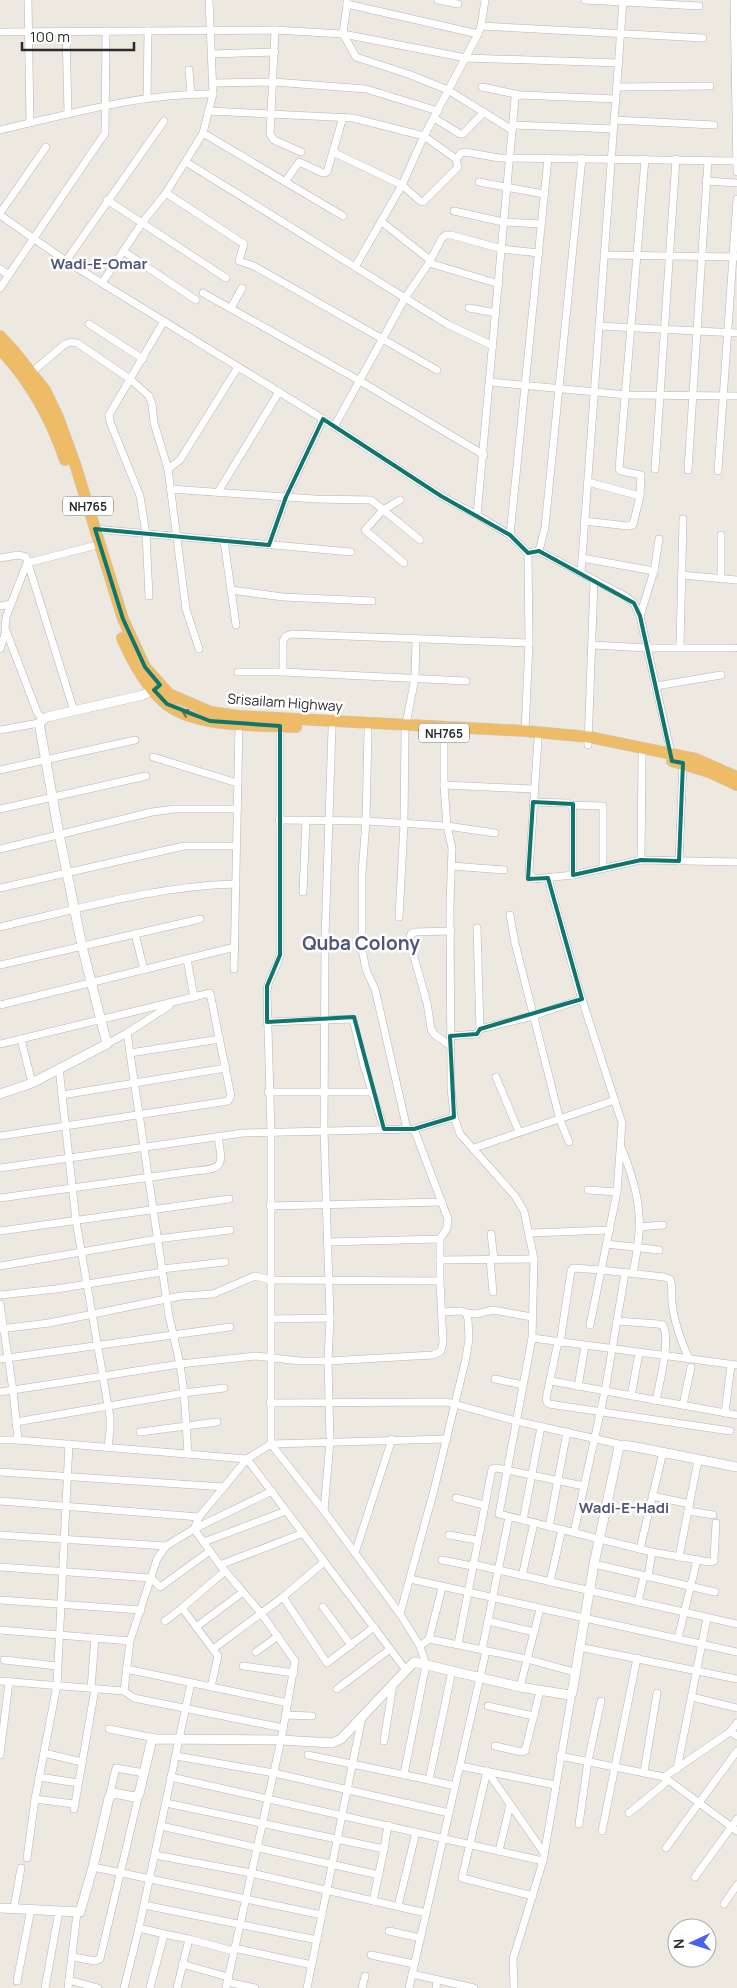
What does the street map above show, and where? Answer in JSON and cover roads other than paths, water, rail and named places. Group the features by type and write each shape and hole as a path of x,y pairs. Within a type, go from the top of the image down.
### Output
{"highway":[{"name":"Srisailam Highway","path":"0,336 44,390 58,417 95,529 122,620 166,704 184,713 210,721 239,725 368,730 406,728 444,733 589,741 642,755 683,763 737,785"},
{"name":"Srisailam Highway","path":"0,349 26,378 43,406 63,453 120,633 129,655 157,688 187,703 211,712 239,716 406,728 525,730 696,758 737,777"}],"street":[{"path":"28,0 30,123"},
{"path":"102,283 142,223 166,193 203,132 213,94 208,0"},
{"path":"438,0 458,4"},
{"path":"355,267 402,185 424,136 478,34 485,0"},
{"path":"585,0 699,6"},
{"path":"734,0 737,172"},
{"path":"581,573 623,1"},
{"path":"478,34 347,2 343,34 356,57 408,74 448,90 512,128 614,129"},
{"path":"481,26 621,32 703,38"},
{"path":"0,32 276,30 343,34 466,58 619,63"},
{"path":"276,30 270,134 274,140 301,152"},
{"path":"66,32 68,113"},
{"path":"0,288 105,133 106,32"},
{"path":"147,99 148,32"},
{"path":"212,54 275,52"},
{"path":"189,70 192,94"},
{"path":"212,83 274,82 366,89 438,111"},
{"path":"617,87 710,86"},
{"path":"482,87 520,95 616,99"},
{"path":"0,130 68,113 147,99 192,94 213,94"},
{"path":"477,515 484,455 515,98 520,95"},
{"path":"208,110 343,117 373,122 424,136 456,159 458,167 423,202 402,185 337,154 334,150"},
{"path":"434,118 463,134 484,112"},
{"path":"285,182 299,162 326,173 343,117"},
{"path":"614,120 714,125"},
{"path":"66,261 164,121"},
{"path":"203,132 343,216"},
{"path":"46,147 0,214 66,261 323,419 441,496 510,535 528,553 529,643 525,730"},
{"path":"456,159 465,152 488,157 510,158 736,161"},
{"path":"510,535 548,158"},
{"path":"539,551 545,527 582,158"},
{"path":"584,522 633,525 640,496 641,475 620,471 619,468 627,395 645,159"},
{"path":"655,468 676,159"},
{"path":"688,470 708,161"},
{"path":"186,162 447,324 493,346"},
{"path":"706,181 737,183"},
{"path":"479,182 507,189 544,194"},
{"path":"166,193 244,244 239,261 254,266 438,370"},
{"path":"718,471 735,257 737,199"},
{"path":"107,200 226,278"},
{"path":"454,212 503,222 541,224"},
{"path":"382,222 430,261 499,284"},
{"path":"334,427 405,298 430,261 442,238 446,235 451,235 502,249 538,253"},
{"path":"123,251 196,300"},
{"path":"604,255 735,257"},
{"path":"0,269 9,275"},
{"path":"231,308 242,288"},
{"path":"203,293 360,381 484,455"},
{"path":"469,308 496,314"},
{"path":"149,596 146,534 140,496 110,422 109,415 164,321"},
{"path":"89,324 143,359"},
{"path":"599,326 737,333"},
{"path":"31,373 65,344 77,343 130,379 149,396 154,423 168,469 186,609 199,649"},
{"path":"168,469 180,460 238,367"},
{"path":"490,382 627,395 693,394 737,396"},
{"path":"218,492 279,392"},
{"path":"269,545 286,497 323,419"},
{"path":"588,482 640,496"},
{"path":"170,489 286,497 371,500 420,540"},
{"path":"400,500 383,510 364,530 404,563"},
{"path":"680,647 683,519"},
{"path":"95,529 351,552"},
{"path":"721,535 721,579"},
{"path":"640,616 654,570 659,539"},
{"path":"224,541 236,625"},
{"path":"27,563 93,546"},
{"path":"528,553 539,551 625,596 634,603 640,616 671,753"},
{"path":"0,558 22,555 26,557 74,711"},
{"path":"582,558 654,570"},
{"path":"27,563 4,624 40,721 74,910 107,1044"},
{"path":"681,575 737,580"},
{"path":"589,741 594,581"},
{"path":"231,590 283,597 372,601"},
{"path":"0,606 11,604"},
{"path":"0,649 6,631"},
{"path":"283,672 283,641 286,636 292,634 529,643"},
{"path":"400,918 406,728 415,678 416,638"},
{"path":"593,645 647,648 735,648"},
{"path":"238,672 283,672 466,681"},
{"path":"656,686 721,675"},
{"path":"0,730 40,721 157,688"},
{"path":"234,969 239,725"},
{"path":"280,726 280,955 279,963 269,977 267,986 268,1092 271,1132 271,1444 324,1511 400,1614 420,1646 426,1665 404,1774"},
{"path":"324,1511 330,1441 328,1361 330,1318 324,1130 325,938 332,728"},
{"path":"0,1392 180,1364 256,1356 272,1359 328,1361 433,1355 440,1351 443,1343 440,1239 448,1219 410,1129 374,989 366,970 362,949 362,873 366,822 368,730"},
{"path":"444,733 444,785 447,826 452,848 450,1046 454,1116 460,1134 515,1196 524,1211 534,1259 532,1338 499,1514 652,1552 709,1562 714,1561 714,1519 689,1507 652,1496"},
{"path":"538,739 528,873 534,879 573,875 641,860 737,862"},
{"path":"0,770 135,740"},
{"path":"641,860 642,755"},
{"path":"153,757 237,782"},
{"path":"679,861 683,763"},
{"path":"0,809 146,776"},
{"path":"444,785 533,789"},
{"path":"533,802 603,806 604,868"},
{"path":"571,805 573,810 573,875"},
{"path":"0,850 59,834 167,810 237,809"},
{"path":"279,820 329,820 447,826 495,833"},
{"path":"304,892 306,820"},
{"path":"0,888 184,846 236,846"},
{"path":"452,866 504,870"},
{"path":"548,878 582,999 622,1123 617,1192 590,1325"},
{"path":"0,927 171,888 236,884"},
{"path":"510,915 533,1016 560,1120 569,1142"},
{"path":"0,965 200,919"},
{"path":"450,1036 477,1034 480,1029 478,928"},
{"path":"450,1046 434,1035 431,1029 427,1003 410,939 411,934 415,932 451,931"},
{"path":"135,934 144,970"},
{"path":"0,1005 235,947"},
{"path":"187,959 194,997"},
{"path":"0,1044 173,1003 208,992 212,994 231,1096 228,1100 0,1136"},
{"path":"480,1029 533,1016 582,999"},
{"path":"0,1094 32,1083 107,1044 173,1003"},
{"path":"267,1022 350,1018 355,1021 364,1066 384,1129"},
{"path":"127,1033 166,1300 180,1364 188,1454"},
{"path":"21,1039 32,1083"},
{"path":"130,1053 220,1039"},
{"path":"59,1068 74,1188 76,1221 83,1252 108,1406 110,1431 108,1447"},
{"path":"62,1095 226,1068"},
{"path":"496,1077 518,1132"},
{"path":"268,1092 372,1092"},
{"path":"474,1148 615,1100"},
{"path":"0,1168 243,1133 410,1129 454,1116"},
{"path":"0,1198 148,1177 214,1170 221,1162 218,1137"},
{"path":"620,1144 635,1189 640,1216 633,1274"},
{"path":"588,1190 617,1192"},
{"path":"0,1231 229,1199"},
{"path":"270,1206 442,1202"},
{"path":"639,1226 663,1225"},
{"path":"0,1266 230,1230"},
{"path":"530,1233 610,1230"},
{"path":"491,1234 493,1292"},
{"path":"328,1242 440,1239"},
{"path":"607,1244 659,1250"},
{"path":"440,1260 534,1259"},
{"path":"0,1295 225,1262"},
{"path":"683,1405 690,1363 675,1323 670,1279 576,1267 571,1271 559,1343 546,1399 549,1404 730,1431"},
{"path":"574,1532 605,1391 625,1273"},
{"path":"2,1328 49,1324 166,1300 213,1294 255,1276 270,1280 440,1281"},
{"path":"0,1304 2,1328 13,1390 18,1440"},
{"path":"441,1312 461,1311 466,1314 476,1314 493,1310 532,1317"},
{"path":"400,1614 456,1404 469,1339 466,1314"},
{"path":"272,1319 330,1318"},
{"path":"617,1321 663,1326 665,1330 664,1356 656,1401"},
{"path":"0,1359 230,1327"},
{"path":"532,1338 664,1356 690,1363 734,1365 725,1413"},
{"path":"578,1386 586,1346"},
{"path":"631,1396 639,1353"},
{"path":"496,1379 523,1384"},
{"path":"551,1381 737,1415"},
{"path":"16,1422 184,1393 224,1388"},
{"path":"270,1403 438,1401 541,1427 737,1467"},
{"path":"140,1432 217,1422"},
{"path":"523,1520 541,1427"},
{"path":"549,1527 566,1432"},
{"path":"194,1529 199,1517 247,1459 271,1444 392,1439 447,1439"},
{"path":"355,1553 392,1439"},
{"path":"0,1440 247,1459 406,1670"},
{"path":"27,1858 35,1799 56,1685 69,1444"},
{"path":"514,1988 515,1951 544,1857 554,1785 594,1564 616,1451 623,1445"},
{"path":"640,1549 662,1452"},
{"path":"679,1557 698,1460"},
{"path":"458,1644 466,1593 492,1469 507,1470 584,1486"},
{"path":"0,1472 224,1487"},
{"path":"124,1691 130,1641 157,1559 166,1546 194,1529 272,1491"},
{"path":"456,1498 484,1505"},
{"path":"0,1500 199,1517"},
{"path":"204,1542 286,1511"},
{"path":"409,1988 480,1678 492,1598 509,1516"},
{"path":"522,1576 534,1523"},
{"path":"194,1529 220,1565 261,1613 295,1661 281,1740 227,1982"},
{"path":"550,1582 562,1529"},
{"path":"220,1565 303,1533"},
{"path":"0,1535 166,1546"},
{"path":"449,1535 477,1540"},
{"path":"0,1567 151,1578 158,1586 163,1586 210,1551"},
{"path":"638,1602 652,1552"},
{"path":"442,1560 498,1570 737,1624"},
{"path":"678,1638 697,1560"},
{"path":"213,1649 324,1562"},
{"path":"594,1564 715,1592"},
{"path":"165,1621 225,1571"},
{"path":"410,1579 442,1588 737,1652"},
{"path":"420,1646 430,1639 442,1588"},
{"path":"196,1627 243,1592"},
{"path":"283,1596 327,1663 374,1627"},
{"path":"0,1600 141,1610"},
{"path":"324,1607 351,1644"},
{"path":"182,1608 218,1656 211,1687"},
{"path":"520,1687 540,1609"},
{"path":"677,1769 708,1618"},
{"path":"488,1621 534,1632"},
{"path":"0,1630 130,1641"},
{"path":"256,1652 278,1636"},
{"path":"35,1799 74,1807 93,1688 95,1638"},
{"path":"430,1639 527,1659 574,1672"},
{"path":"579,1646 737,1679"},
{"path":"336,1689 390,1649"},
{"path":"602,1831 637,1658"},
{"path":"4,1660 57,1666"},
{"path":"109,1729 155,1738 179,1740 281,1740 332,1743 341,1739 414,1662 540,1691 565,1695 572,1693"},
{"path":"242,1666 294,1673"},
{"path":"126,1669 288,1703"},
{"path":"429,1780 452,1671"},
{"path":"0,1681 124,1691 134,1698 283,1728"},
{"path":"0,1755 9,1682"},
{"path":"124,1988 150,1878 191,1683"},
{"path":"384,1741 393,1684"},
{"path":"495,1746 522,1752 526,1751 540,1691"},
{"path":"644,1772 657,1692"},
{"path":"692,1697 737,1708"},
{"path":"579,1824 588,1761 601,1701"},
{"path":"488,1706 534,1716"},
{"path":"286,1715 312,1716"},
{"path":"307,1988 362,1717"},
{"path":"629,1813 663,1785 666,1779 677,1769 730,1732 737,1723"},
{"path":"730,1732 737,1736"},
{"path":"73,1957 95,1961 100,1959 150,1743 155,1738"},
{"path":"666,1848 737,1750"},
{"path":"44,1753 82,1762"},
{"path":"308,1755 455,1786"},
{"path":"176,1756 274,1773 449,1813"},
{"path":"560,1756 644,1772 666,1779 734,1829"},
{"path":"460,1766 554,1785"},
{"path":"97,1988 69,1984 77,1913 80,1912 82,1907 93,1867 116,1768 144,1773"},
{"path":"487,1771 544,1857"},
{"path":"487,1771 462,1878 533,1896"},
{"path":"39,1776 78,1782"},
{"path":"171,1777 499,1851 544,1857"},
{"path":"109,1798 114,1793 134,1797 139,1794"},
{"path":"166,1803 384,1849"},
{"path":"499,1851 510,1805"},
{"path":"695,1877 734,1829 737,1819"},
{"path":"373,1901 388,1825"},
{"path":"161,1826 379,1875"},
{"path":"398,1906 416,1832"},
{"path":"155,1855 251,1873 426,1913"},
{"path":"93,1867 322,1915"},
{"path":"14,1908 21,1868"},
{"path":"724,1904 737,1886"},
{"path":"144,1905 317,1940"},
{"path":"0,1908 77,1913"},
{"path":"17,1981 31,1909"},
{"path":"45,1988 59,1911"},
{"path":"139,1928 312,1965"},
{"path":"389,1930 420,1938"},
{"path":"150,1988 164,1934"},
{"path":"177,1988 189,1940"},
{"path":"371,1955 414,1964"},
{"path":"182,1964 227,1982 255,1988"},
{"path":"412,1974 474,1988"},
{"path":"362,1988 365,1976"},
{"path":"436,1988 438,1980"}],"district":[{"name":"Wadi-E-Omar","path":"99,263"},
{"name":"Quba Colony","path":"361,943"},
{"name":"Wadi-E-Hadi","path":"624,1507"}]}
